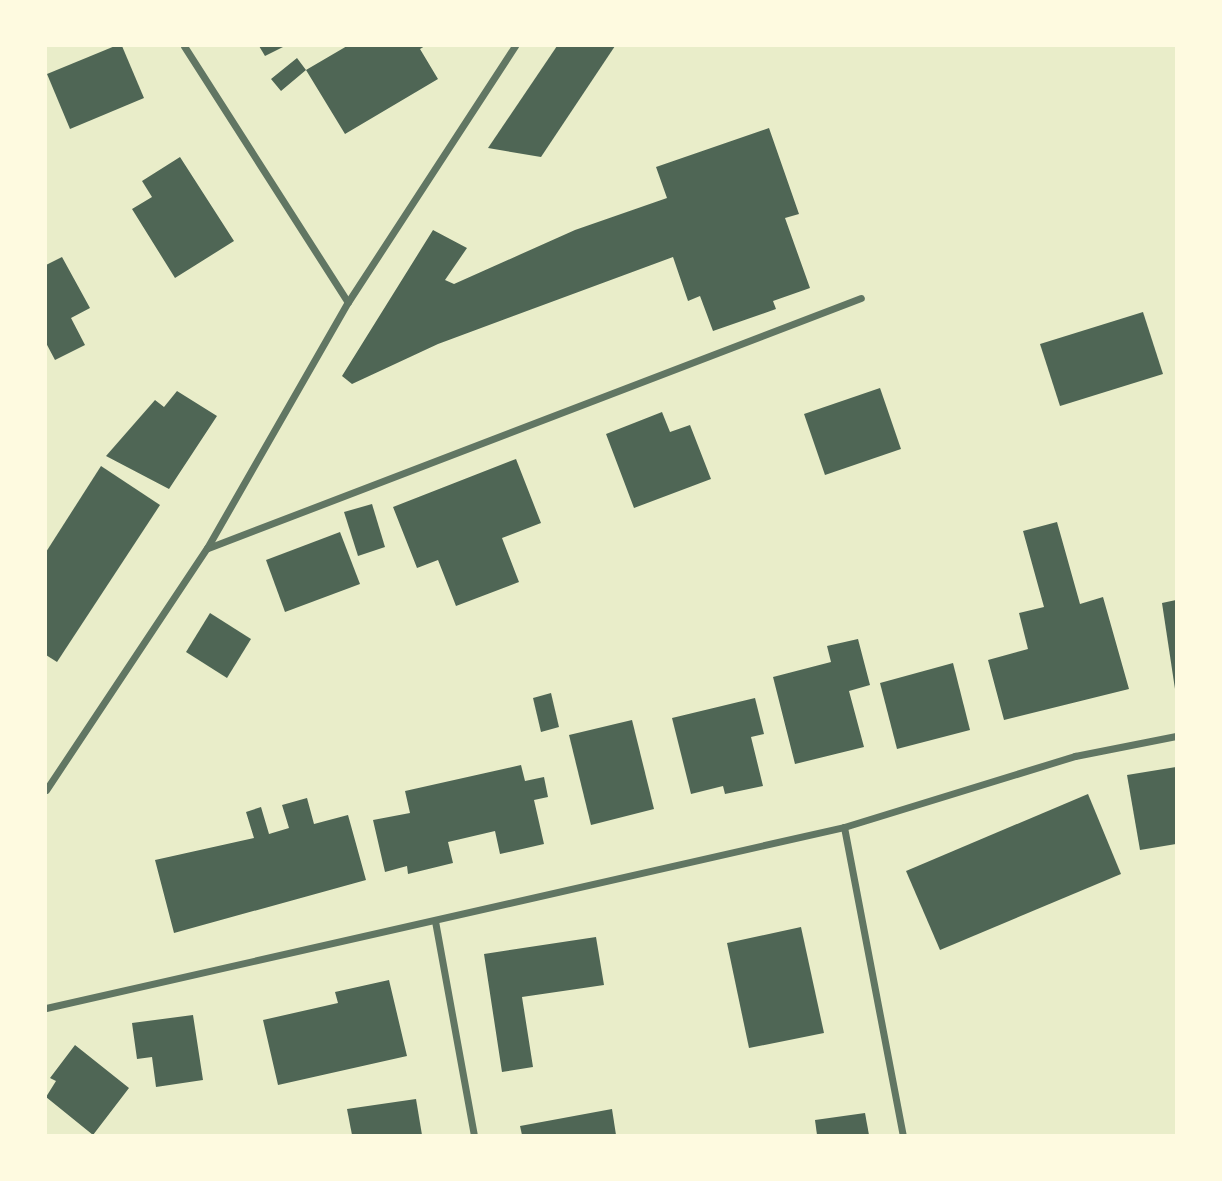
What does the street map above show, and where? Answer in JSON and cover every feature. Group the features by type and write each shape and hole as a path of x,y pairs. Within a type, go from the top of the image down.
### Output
{"street":[{"path":"184,46 348,302"},
{"path":"46,790 207,548 348,302 515,46"},
{"path":"207,548 861,298"},
{"path":"46,1008 844,827 1075,756 1177,736"},
{"path":"844,827 903,1136"},
{"path":"435,921 474,1136"}],"building":[{"path":"115,46 122,46 144,98 70,129 47,74"},
{"path":"259,46 285,46 265,56"},
{"path":"347,46 425,46 420,49 438,79 345,134 306,70"},
{"path":"557,46 615,46 541,157 488,148"},
{"path":"297,58 306,70 281,91 271,79"},
{"path":"769,128 799,214 785,218 810,288 773,301 776,309 713,331 700,296 688,301 673,257 438,344 352,384 342,376 433,230 467,248 445,280 454,284 575,230 667,198 656,167"},
{"path":"180,157 234,241 175,278 132,209 152,197 142,181"},
{"path":"62,257 90,308 71,318 85,345 55,360 46,343 46,265"},
{"path":"1143,312 1163,374 1060,406 1040,344"},
{"path":"880,388 901,449 825,475 804,414"},
{"path":"177,391 217,416 169,489 106,456 155,400 164,407"},
{"path":"662,412 670,432 690,425 711,479 634,508 606,434"},
{"path":"516,459 541,523 502,538 519,582 456,606 438,560 417,568 393,507"},
{"path":"101,466 160,505 57,662 46,655 46,552"},
{"path":"372,504 385,547 358,556 344,512"},
{"path":"1057,522 1080,604 1103,597 1129,689 1004,720 988,660 1028,649 1019,613 1044,607 1023,531"},
{"path":"340,532 360,584 285,612 266,560"},
{"path":"1176,600 1176,689 1175,689 1162,603"},
{"path":"210,613 251,639 227,678 186,652"},
{"path":"858,639 870,685 849,691 864,747 795,764 773,677 831,662 827,646"},
{"path":"953,663 970,730 897,749 880,683"},
{"path":"551,693 559,727 541,732 533,698"},
{"path":"755,698 764,734 751,737 763,786 725,794 723,786 691,794 672,718"},
{"path":"632,720 654,809 591,825 569,735"},
{"path":"521,765 525,781 544,777 548,797 534,800 544,844 500,854 495,831 448,842 453,863 408,874 407,866 385,872 373,820 410,813 405,791"},
{"path":"1176,767 1176,844 1140,850 1127,775"},
{"path":"1088,794 1121,874 940,950 906,871"},
{"path":"307,798 314,824 348,815 366,880 174,933 155,860 254,838 246,812 261,807 269,834 289,828 282,805"},
{"path":"801,927 824,1033 749,1048 727,943"},
{"path":"596,937 604,985 522,997 533,1067 502,1072 484,954"},
{"path":"389,980 407,1056 278,1085 263,1020 338,1003 335,992"},
{"path":"193,1015 203,1080 156,1087 152,1057 137,1059 132,1023"},
{"path":"75,1045 129,1088 93,1135 46,1097 56,1081 50,1078"},
{"path":"416,1099 422,1135 352,1135 347,1109"},
{"path":"612,1109 616,1135 522,1135 520,1126"},
{"path":"865,1113 869,1135 817,1135 815,1120"}]}
